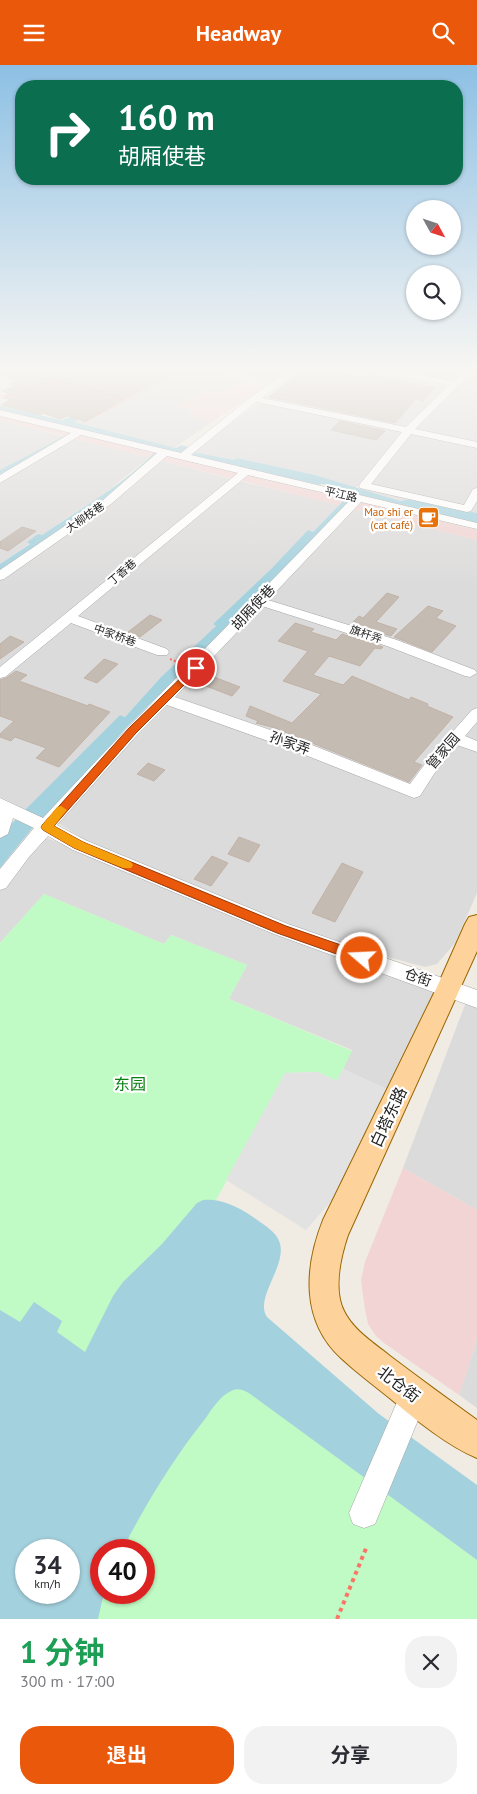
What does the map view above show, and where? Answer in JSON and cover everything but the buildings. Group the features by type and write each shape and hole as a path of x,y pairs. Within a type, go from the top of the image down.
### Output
{"main road":[{"name":"白塔东路","path":"330,1317 326,1304 325,1278 330,1241 449,988 477,924"},
{"name":"北仓街","path":"330,1317 344,1338 408,1409 477,1441"}],"street":[{"path":"0,480 54,444"},
{"name":"平江路","path":"132,444 161,451 186,454 245,472 357,495 477,526"},
{"path":"186,454 199,444"},
{"name":"胡厢使巷","path":"0,883 44,825 132,731 259,601 357,495 398,444"},
{"name":"大柳枝巷","path":"0,576 107,502 161,451"},
{"name":"丁香巷","path":"0,674 137,559 245,472"},
{"path":"357,495 467,509 477,491"},
{"name":"旗杆弄","path":"259,601 348,628 437,659 470,673"},
{"name":"中家桥巷","path":"68,617 167,657"},
{"name":"孙家弄","path":"165,699 296,745 414,792"},
{"name":"管家园","path":"414,792 428,767 477,713"},
{"path":"454,738 477,747"},
{"path":"0,832 7,807"},
{"name":"仓街","path":"7,807 44,825 78,845 281,929 477,999"},
{"path":"367,1506 408,1409"}],"path":[{"path":"167,657 176,662"},
{"path":"337,1619 367,1546"}],"shaded area":[{"path":"0,444 52,444 0,470"},
{"path":"61,444 93,444 150,457 96,500 0,564 0,481"},
{"path":"93,444 121,444 477,530 477,540"},
{"path":"157,444 181,444 174,448"},
{"path":"204,444 393,444 356,488 315,475 237,458 234,460 192,452"},
{"path":"400,444 477,444 477,513 411,499 400,501 362,490"},
{"path":"159,460 232,479 0,673 0,578"},
{"path":"239,481 340,505 313,532 308,531 213,624 216,626 161,677 125,717 120,715 27,810 0,797 0,677"},
{"path":"350,508 477,540 477,893 455,943 437,964 425,967 324,940 85,840 50,818"},
{"path":"30,831 327,952 435,989 391,1091 343,1069 352,1050 229,999 247,965 171,935 164,944 44,894 0,943 0,868"},
{"path":"466,1002 477,1007 477,1210 403,1168"},
{"path":"343,1069 391,1091 340,1191 306,1230 226,1180 285,1073 318,1072 336,1081"},
{"path":"403,1168 477,1210 477,1339 459,1395 384,1343 376,1336 368,1324 361,1280 365,1262"},
{"path":"477,1339 477,1408 459,1395"}],"green space":[{"name":"东园","path":"44,894 164,944 171,935 247,965 229,999 352,1051 337,1081 318,1072 285,1073 216,1200 253,1395 477,1560 477,1619 0,1619 0,943"}],"water":[{"path":"50,444 57,444 0,478 0,470"},
{"path":"135,444 158,444 176,448 181,445 188,447 185,450 188,451 234,460 237,458 315,475 400,501 411,499 477,513 477,523 360,495 126,728 84,776 30,831 0,868 0,835 120,715 125,717 161,677 216,626 213,624 272,568 308,530 313,532 352,492 163,450 96,507 0,570 0,564 30,544 27,542 38,534 42,535 102,495 145,462 158,449"},
{"path":"203,1200 215,1200 234,1206 264,1225 277,1237 281,1246 280,1257 265,1299 264,1309 267,1317 379,1414 477,1485 477,1560 253,1396 237,1389 227,1393 213,1407 171,1466 128,1539 90,1539 90,1604 101,1604 98,1619 0,1619 0,1310 20,1322 34,1302 62,1321 57,1332 85,1352 113,1296 123,1282 162,1244 197,1203"}],"slow traffic":[{"path":"61,810 46,827 78,845 127,865"}],"place":[{"name":"Mao shi er (cat café)","path":"429,518"}],"route":[{"path":"196,668 132,731 46,827 78,845 97,853 281,929 362,958"}]}
